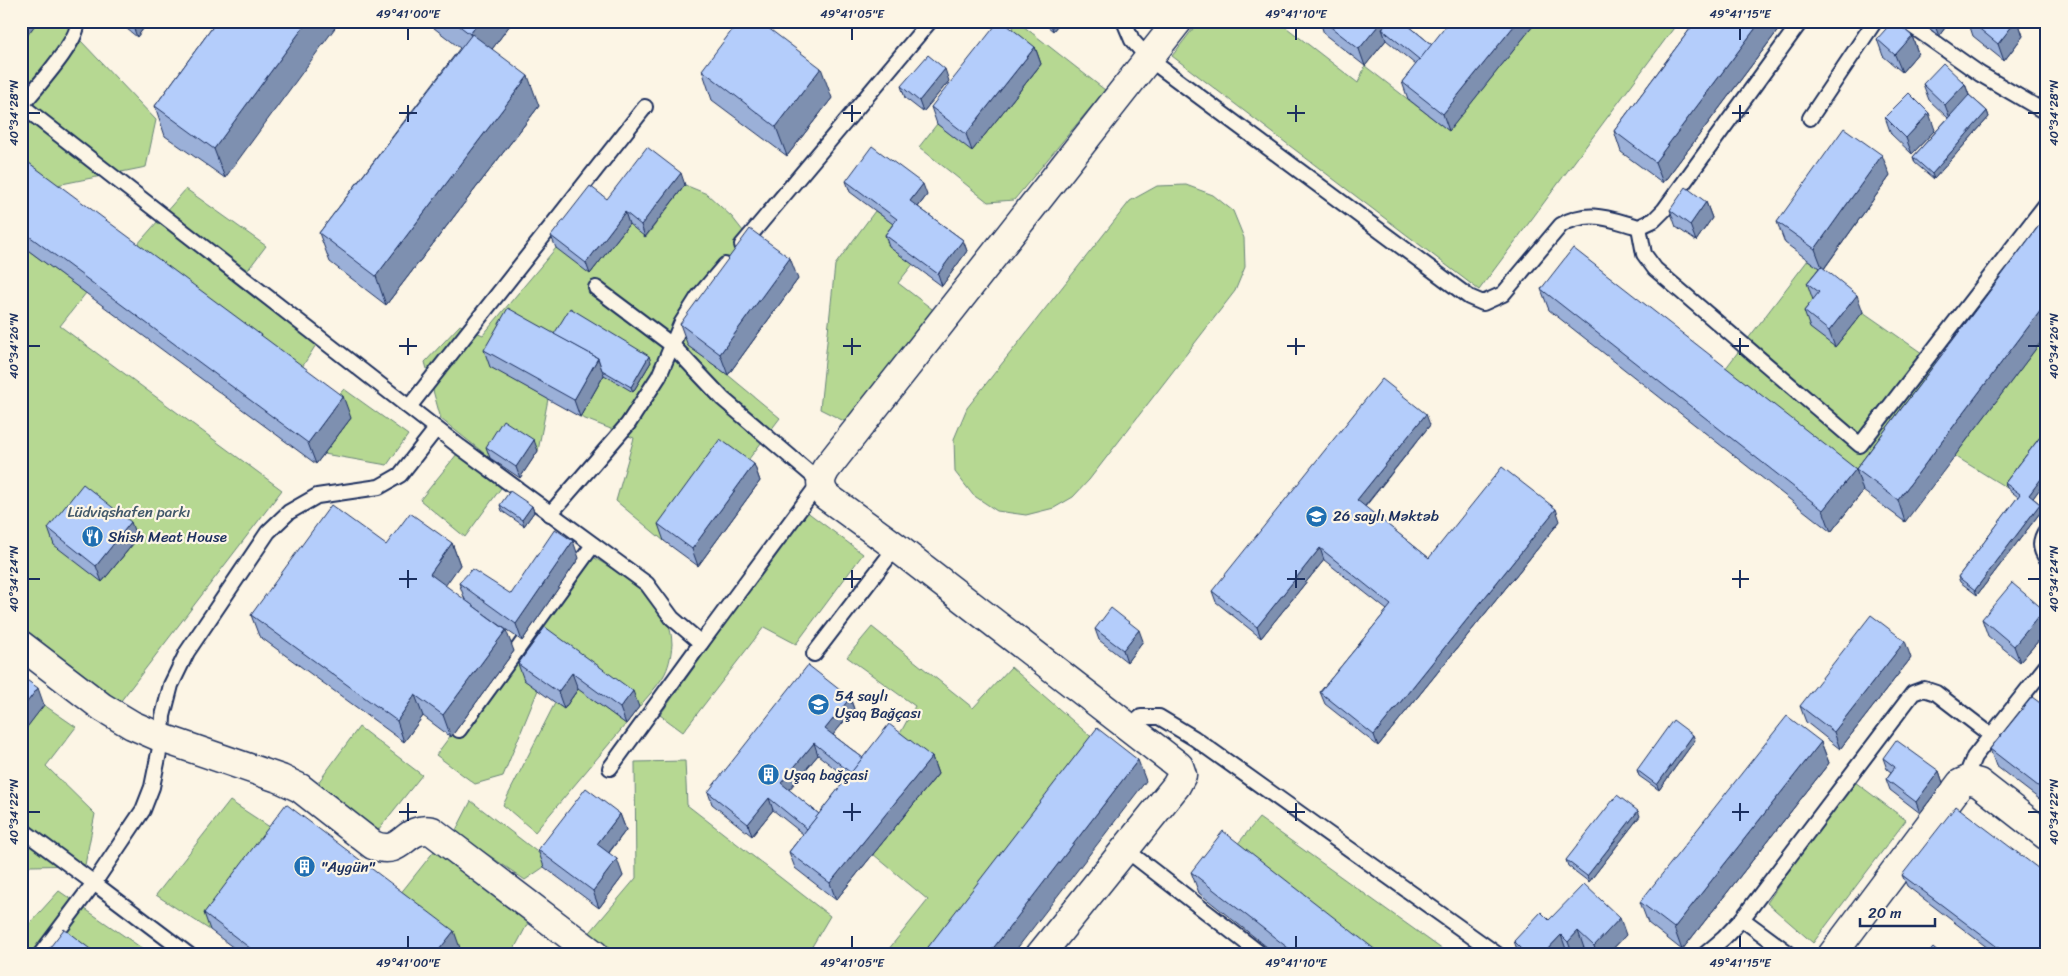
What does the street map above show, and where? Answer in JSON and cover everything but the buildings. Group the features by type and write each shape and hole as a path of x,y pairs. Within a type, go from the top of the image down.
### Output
{"street":[{"path":"1040,955 1176,786 1182,775 1179,766 896,547 826,496 821,490 820,482 826,469 1178,21"},
{"path":"21,645 102,707 132,725 162,738 281,779 300,788 373,845 383,849 395,848 414,832 424,829 432,831 595,955"},
{"path":"1832,955 1956,787 1961,783 1968,780 1979,783 2047,836"}],"lane":[{"path":"77,21 78,25 72,41 21,105 436,429 647,584 672,618 701,643"},
{"path":"550,514 628,424 658,376 681,324 698,297 930,21"},
{"path":"1124,21 1132,40 1149,59 1470,297 1483,303 1503,294 1561,225 1573,218 1593,215 1639,227 1654,220 1664,210 1801,21"},
{"path":"1810,118 1875,21"},
{"path":"1905,21 1980,74 2047,113"},
{"path":"409,407 645,107"},
{"path":"1639,227 1644,254 1655,269 1860,445 2047,203"},
{"path":"596,288 672,344 722,400 820,482 610,768"},
{"path":"40,955 94,883 143,810 152,787 162,738 163,716 171,686 187,652 268,532 289,512 317,496 379,487 393,479 400,474 436,429"},
{"path":"2047,529 2042,536 2040,548 2047,559"},
{"path":"459,730 593,545"},
{"path":"814,654 896,547"},
{"path":"1968,780 1969,769 1974,757 2047,665"},
{"path":"1704,955 1742,919 1913,693 1924,689 1936,693 1992,736"},
{"path":"1130,727 1141,717 1159,717 1194,738 1498,955"},
{"path":"21,829 189,955"},
{"path":"1125,849 1262,955"},
{"path":"1742,919 1791,955"}],"green space":[{"path":"38,21 62,21 156,120 146,167 42,188 21,172 21,40 23,41"},
{"path":"1199,21 1278,21 1358,83 1365,66 1449,131 1537,21 1679,21 1479,290 1172,56"},
{"path":"1018,22 1105,90 1014,200 988,202 919,147 937,124 972,150 1041,64 1006,36"},
{"path":"685,185 707,194 732,217 758,250 688,346 728,375 780,418 742,468 726,456 664,541 616,501 634,438 580,417 604,375 553,346 491,367 548,399 538,451 507,431 490,458 441,419 425,362 460,325 483,335 556,248 629,224 646,237"},
{"path":"1186,185 1213,195 1233,211 1244,238 1245,267 1235,291 1089,480 1073,497 1054,508 1026,515 997,511 973,495 955,472 954,439 967,408 1130,201 1157,186"},
{"path":"186,189 266,246 244,275 322,335 296,377 130,253"},
{"path":"875,211 902,230 889,247 913,264 898,283 936,312 848,423 820,409 835,265"},
{"name":"Lüdviqshafen parkı","path":"21,245 86,293 60,326 282,490 120,702 21,626"},
{"path":"1808,260 1823,270 1863,312 1952,374 1863,491 1719,377"},
{"path":"2047,334 2047,436 2007,488 1955,456"},
{"path":"344,389 408,435 387,465 324,454 351,418 331,403"},
{"path":"457,454 501,488 465,537 420,500"},
{"path":"806,511 863,554 796,644 764,627 683,732 660,715"},
{"path":"584,551 627,578 653,600 663,613 670,628 672,644 665,673 639,707 551,644 524,680 538,690 503,776 475,784 436,755 514,651"},
{"path":"872,627 973,708 1011,667 1105,749 946,955 884,955 928,900 873,854 938,774 896,741 915,706 847,657"},
{"path":"578,689 626,724 535,832 503,805 555,703 564,709"},
{"path":"44,705 76,727 46,766 95,814 85,865 30,866 21,879 21,735"},
{"path":"359,727 422,775 378,830 315,787"},
{"path":"685,761 687,805 830,916 807,955 610,955 586,937 636,878 635,762"},
{"path":"1851,779 1906,820 1813,943 1767,903"},
{"path":"230,801 282,835 210,930 156,895"},
{"path":"471,801 549,861 544,867 525,880 455,832"},
{"path":"1259,818 1450,955 1362,955 1231,852"},
{"path":"435,850 529,921 511,955 454,955 459,948 396,899"},
{"path":"59,891 146,951 143,955 21,955 21,933"}],"place":[{"name":"26 saylı Məktəb","path":"1317,516"},
{"name":"Shish Meat House","path":"92,537"},
{"name":"54 saylı Uşaq Bağçası","path":"819,705"},
{"name":"Uşaq bağçasi","path":"768,775"},
{"name":"\"Aygün\"","path":"305,867"}]}
